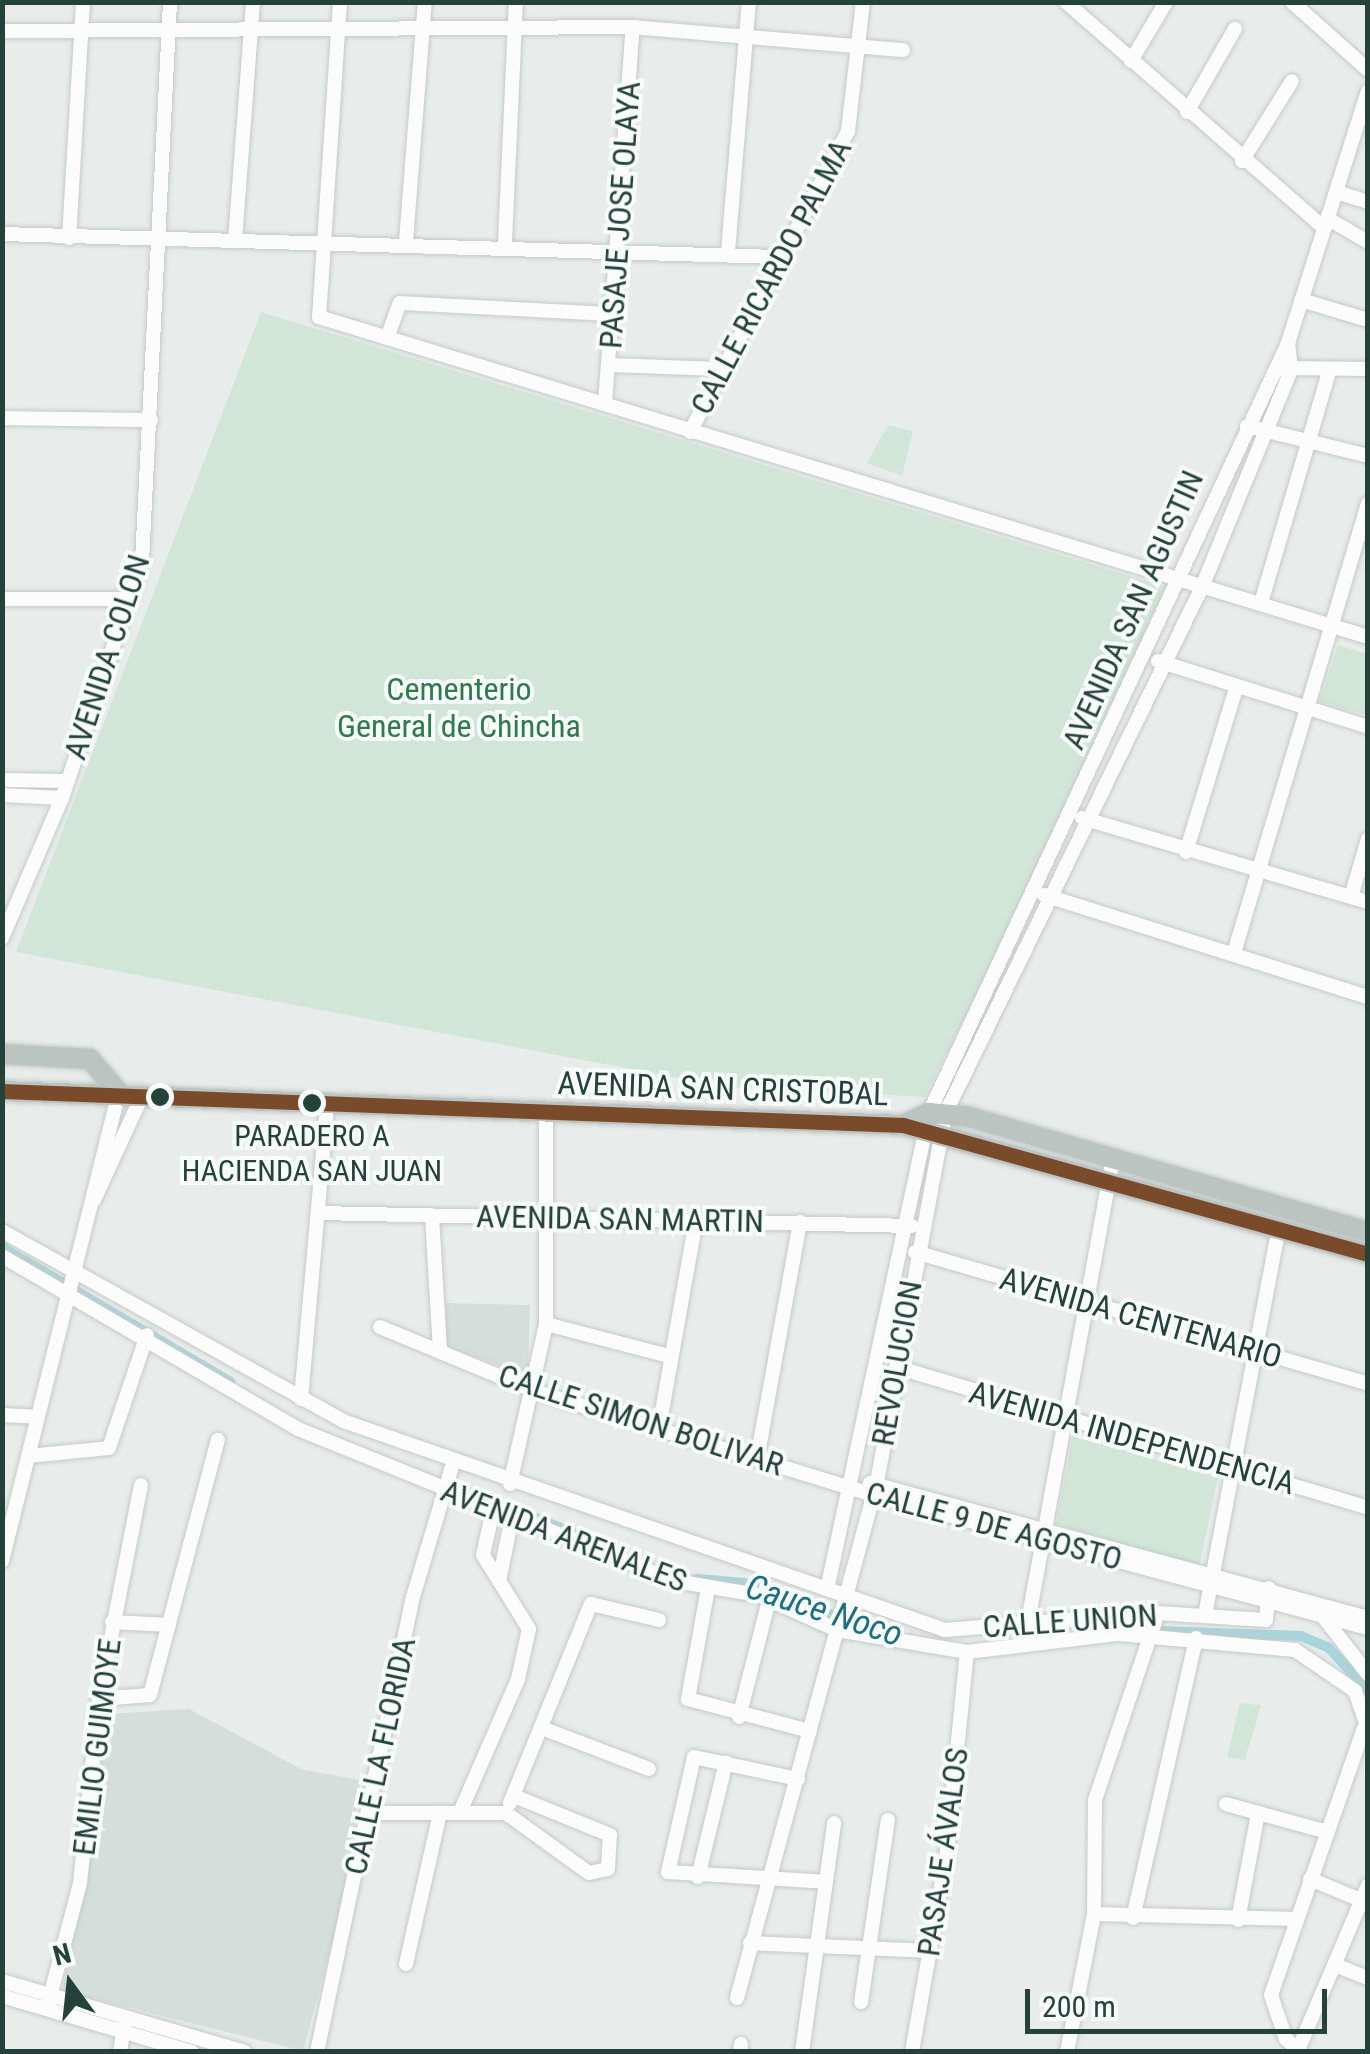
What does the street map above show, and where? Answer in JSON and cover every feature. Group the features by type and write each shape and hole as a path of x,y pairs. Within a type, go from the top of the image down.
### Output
{"highway":[{"path":"2,1054 90,1059 119,1093"},
{"path":"2,1091 119,1093"},
{"name":"AVENIDA SAN CRISTOBAL","path":"119,1093 140,1100 326,1107 932,1117 1108,1181 1278,1232 1368,1254"},
{"path":"932,1117 1113,1157 1368,1232"},
{"path":"1243,1221 1248,1198"}],"street":[{"path":"70,238 82,2"},
{"name":"AVENIDA COLON","path":"2,938 62,798 142,562 151,420 153,242 170,2"},
{"path":"235,241 252,2"},
{"path":"340,2 321,240 319,316 1368,637"},
{"path":"406,241 425,2"},
{"path":"504,242 516,2"},
{"path":"728,251 749,2"},
{"name":"CALLE RICARDO PALMA","path":"690,432 778,257 848,131 863,2"},
{"path":"1130,61 1166,2"},
{"path":"1292,2 1368,70"},
{"path":"1072,4 1242,161 1326,223 1368,242"},
{"path":"2,31 339,25 633,26 748,30 903,50"},
{"name":"PASAJE JOSE OLAYA","path":"604,404 619,248 633,26"},
{"path":"1187,112 1236,29"},
{"path":"1242,161 1292,81"},
{"name":"AVENIDA SAN AGUSTIN","path":"1042,895 1072,815 1149,657 1272,366 1288,343 1368,91"},
{"path":"1336,192 1368,202"},
{"path":"2,234 153,242 504,242 728,251 778,257"},
{"path":"1301,300 1368,320"},
{"path":"387,338 400,303 612,314"},
{"path":"1288,343 1292,370"},
{"path":"610,364 720,369"},
{"path":"1272,366 1329,372 1368,369"},
{"name":"AVENIDA SAN AGUSTIN","path":"932,1117 1042,895 1088,820 1166,665 1270,431 1292,370"},
{"path":"1261,604 1329,372"},
{"path":"2,418 151,420"},
{"path":"1247,426 1368,456"},
{"path":"1234,953 1368,504"},
{"path":"2,599 128,599"},
{"path":"1149,657 1236,688 1368,726"},
{"path":"1186,852 1236,688"},
{"path":"2,780 68,781"},
{"path":"2,796 62,798"},
{"path":"1072,815 1186,852 1368,902"},
{"path":"1351,897 1368,839"},
{"path":"1042,895 1368,996"},
{"path":"2,1562 119,1093"},
{"path":"94,1200 140,1100"},
{"path":"301,1398 326,1107"},
{"path":"510,1484 537,1392 546,1324 546,1112"},
{"name":"REVOLUCION","path":"828,1585 903,1225 932,1117"},
{"name":"REVOLUCION","path":"737,1998 875,1489 921,1226 932,1117"},
{"path":"1028,1627 1113,1157"},
{"name":"AVENIDA SAN MARTIN","path":"318,1212 548,1222 696,1220 921,1226"},
{"path":"432,1216 440,1350"},
{"path":"659,1428 696,1220"},
{"path":"757,1459 800,1222"},
{"name":"AVENIDA ARENALES","path":"2,1230 301,1398 510,1484 849,1594"},
{"path":"1205,1615 1278,1232"},
{"name":"AVENIDA CENTENARIO","path":"916,1252 1368,1384"},
{"name":"AVENIDA ARENALES","path":"2,1256 70,1289 298,1429 440,1490 708,1588 769,1600 838,1628 968,1652 1154,1627 1196,1638 1266,1633 1313,1656 1341,1676 1362,1701 1366,1729"},
{"path":"546,1324 669,1356"},
{"name":"CALLE SIMON BOLIVAR","path":"380,1328 537,1392 849,1486"},
{"path":"28,1456 109,1448 147,1336"},
{"name":"AVENIDA INDEPENDENCIA","path":"896,1367 1065,1422 1368,1508"},
{"path":"2,1416 37,1418"},
{"path":"99,1699 146,1700 218,1440"},
{"name":"CALLE LA FLORIDA","path":"317,2052 440,1490 453,1463"},
{"name":"EMILIO GUIMOYE","path":"50,2002 84,1862 99,1699 140,1485"},
{"name":"CALLE 9 DE AGOSTO","path":"849,1486 875,1489 1269,1594 1368,1628"},
{"path":"460,1812 518,1679 529,1629 483,1555 493,1510"},
{"path":"499,1581 512,1517"},
{"path":"708,1588 688,1699 738,1717 810,1731"},
{"name":"CALLE UNION","path":"849,1594 945,1630 1154,1627 1205,1615 1266,1633"},
{"path":"1266,1633 1269,1594"},
{"path":"738,1717 769,1600"},
{"path":"506,1813 547,1730 590,1604 659,1620"},
{"path":"1316,1608 1368,1674"},
{"name":"CALLE 9 DE AGOSTO","path":"1316,1608 1368,1618"},
{"path":"112,1622 169,1625"},
{"path":"1068,2052 1094,1914 1095,1800 1154,1627"},
{"path":"1133,1918 1196,1638"},
{"name":"PASAJE ÁVALOS","path":"912,2052 930,1951 968,1652"},
{"path":"1300,2051 1272,1995 1324,1830 1366,1729"},
{"path":"547,1730 649,1768"},
{"path":"798,1779 726,1762 692,1760 667,1868 698,1877 826,1882"},
{"path":"698,1877 726,1762"},
{"path":"370,1813 506,1813 589,1873 613,1863 610,1835 514,1796"},
{"path":"1226,1804 1324,1830"},
{"path":"1238,1920 1258,1813"},
{"path":"406,1964 440,1814"},
{"path":"862,2002 874,1944 888,1820"},
{"path":"802,2052 833,1829"},
{"path":"1310,1879 1364,1902"},
{"path":"1300,2051 1368,1885"},
{"path":"1094,1914 1133,1918 1296,1919"},
{"path":"750,1943 817,1940 930,1951"},
{"path":"1335,1965 1368,1978"},
{"path":"2,1981 50,2002 244,2052"},
{"path":"2,1996 50,2002"},
{"path":"120,2052 124,2023"},
{"path":"139,2052 142,2028"},
{"path":"142,2028 192,2052"}],"shaded area":[{"path":"446,1303 530,1305 528,1376 445,1346"},
{"path":"189,1709 303,1770 361,1780 341,1912 303,2051 62,1991 88,1878 106,1714"}],"green space":[{"name":"Cementerio General de Chincha","path":"261,312 1176,590 925,1097 725,1087 16,952"},
{"path":"888,425 913,431 902,476 867,463"},
{"path":"1338,645 1367,654 1367,715 1319,702"},
{"path":"1073,1436 1218,1477 1199,1567 1056,1524"},
{"path":"1240,1703 1261,1705 1245,1760 1227,1757"}],"waterway":[{"name":"Cauce Noco","path":"2,1247 230,1382"},
{"name":"Cauce Noco","path":"506,1506 588,1539"},
{"name":"Cauce Noco","path":"697,1579 744,1583 876,1631"},
{"name":"Cauce Noco","path":"1131,1630 1301,1636 1329,1648 1368,1691"}],"transit line":[{"path":"2,1091 903,1125 1368,1254"}],"place":[{"name":"PARADERO A HACIENDA SAN JUAN","path":"312,1103"}]}
